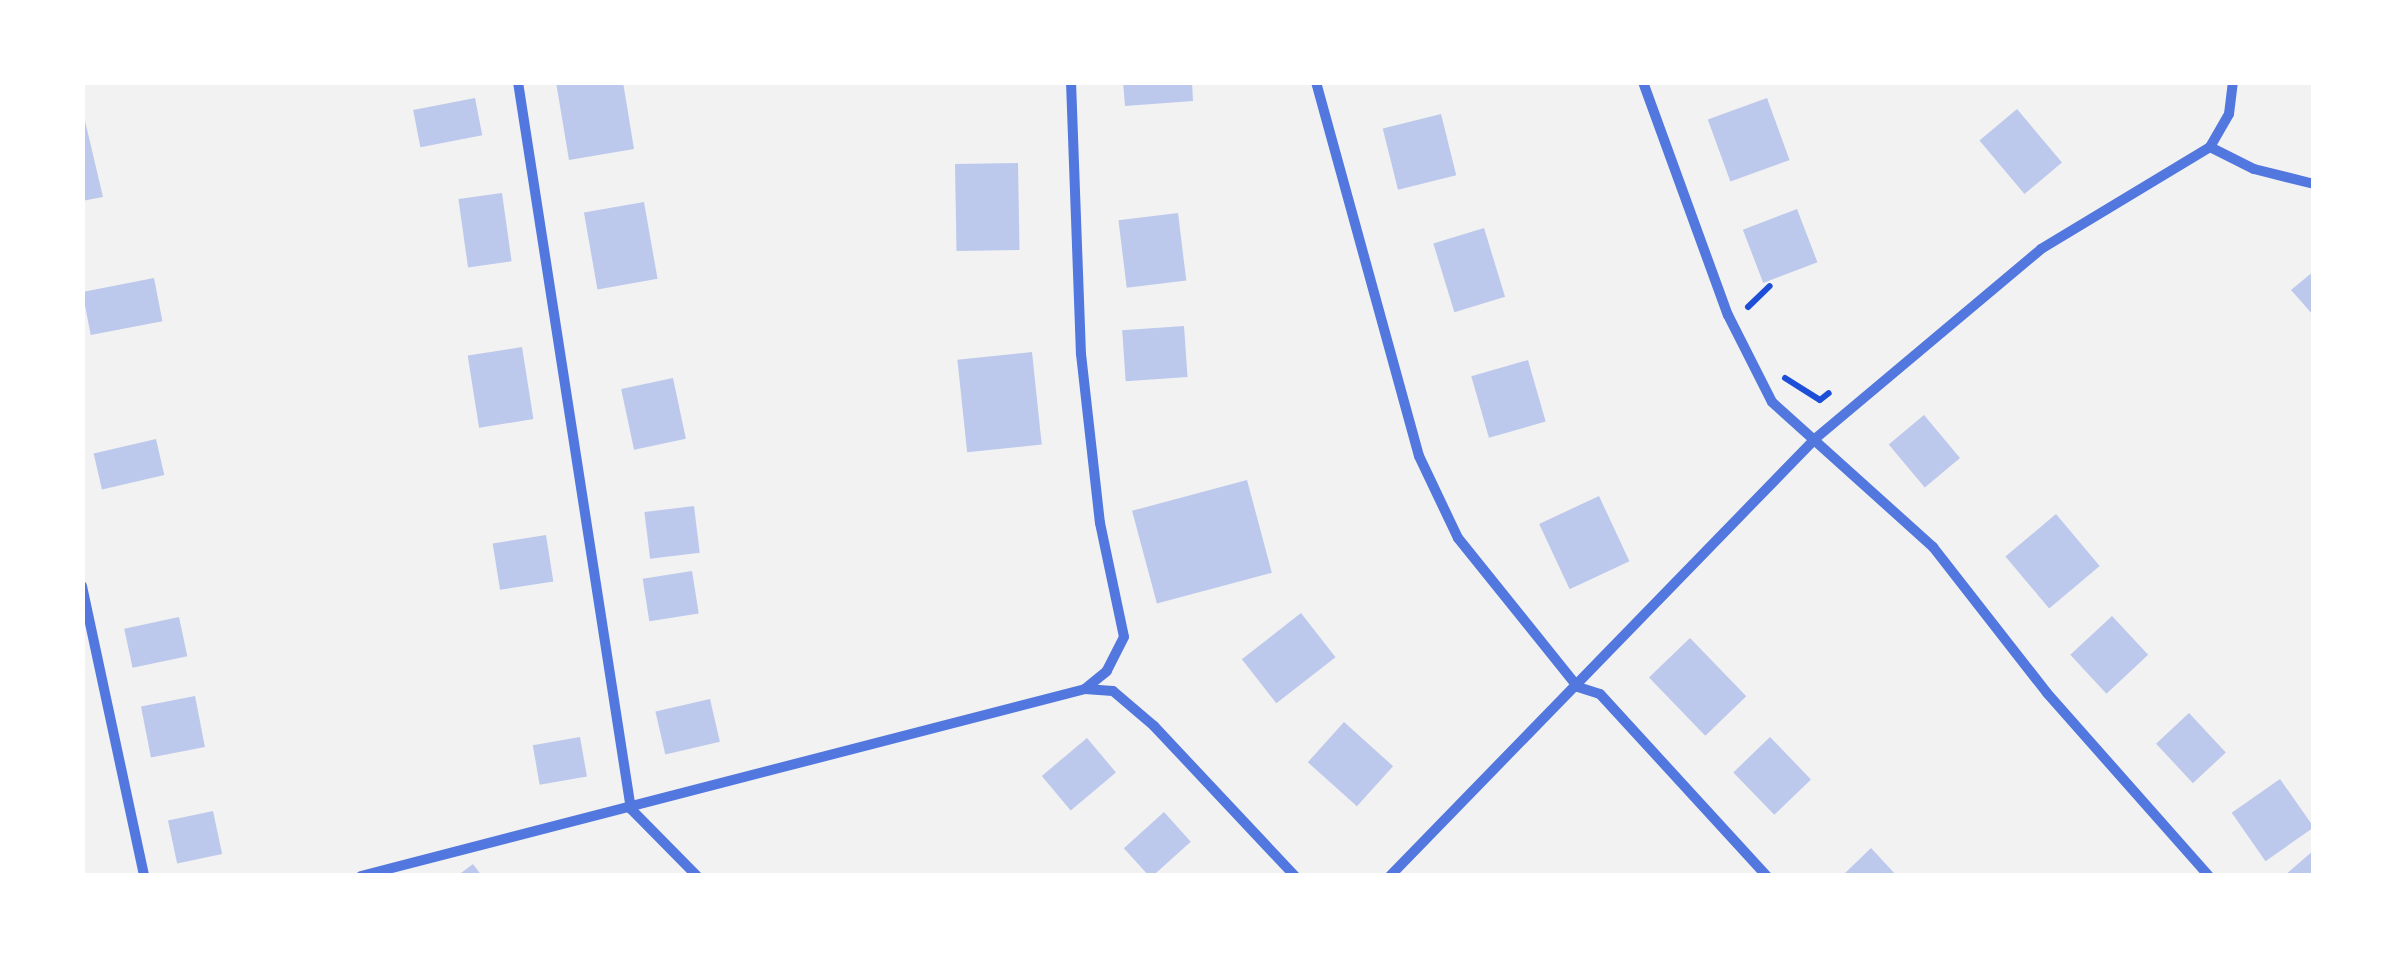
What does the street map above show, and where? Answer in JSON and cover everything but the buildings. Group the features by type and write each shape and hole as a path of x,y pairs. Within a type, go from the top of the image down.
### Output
{"street":[{"path":"518,82 632,810 696,876"},
{"path":"1070,82 1081,354 1100,523 1124,637 1107,671 1086,690"},
{"path":"1316,82 1419,456 1458,538 1578,687 1600,694 1767,876"},
{"path":"1643,82 1728,314 1772,402 1933,547 2047,693 2210,876"},
{"path":"1390,876 1816,438 2041,249 2210,147 2229,114 2233,82"},
{"path":"2210,147 2254,169 2314,184"},
{"path":"82,586 144,876"},
{"path":"361,876 632,810 1086,690 1113,691 1154,726 1295,876"}]}
